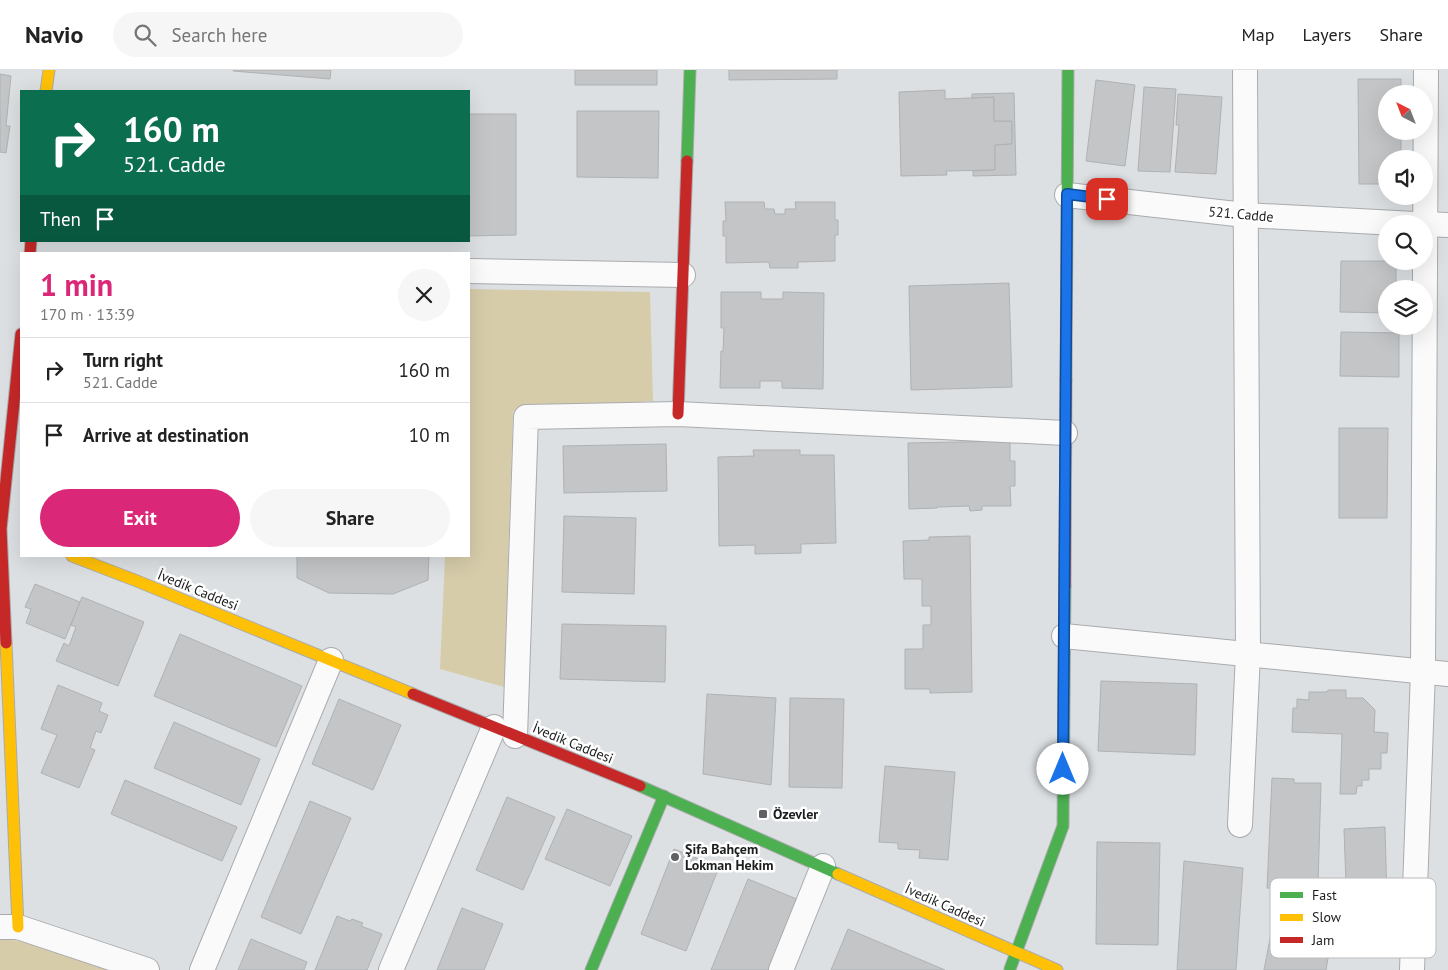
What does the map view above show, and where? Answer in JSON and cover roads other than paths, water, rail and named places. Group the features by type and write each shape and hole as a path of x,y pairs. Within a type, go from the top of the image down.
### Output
{"street":[{"path":"46,90 49,70"},
{"path":"678,414 690,70"},
{"path":"1009,970 1063,826 1068,70"},
{"path":"1240,825 1248,654 1244,70"},
{"path":"1426,70 1428,215"},
{"name":"521. Cadde","path":"1067,194 1245,215 1378,222"},
{"path":"1415,878 1423,672 1427,270"},
{"path":"470,271 683,275"},
{"path":"20,344 1,529 9,927 147,970"},
{"path":"391,970 505,731 526,417 678,414 1066,433"},
{"path":"1,529 14,534"},
{"name":"İvedik Caddesi","path":"75,557 664,796 1058,970"},
{"path":"1064,636 1448,674"},
{"path":"202,970 331,660"},
{"path":"591,970 664,796"},
{"path":"781,970 823,866"}],"place":[{"name":"Özevler","path":"763,814"},
{"name":"Şifa Bahçem Lokman Hekim","path":"675,857"}]}
